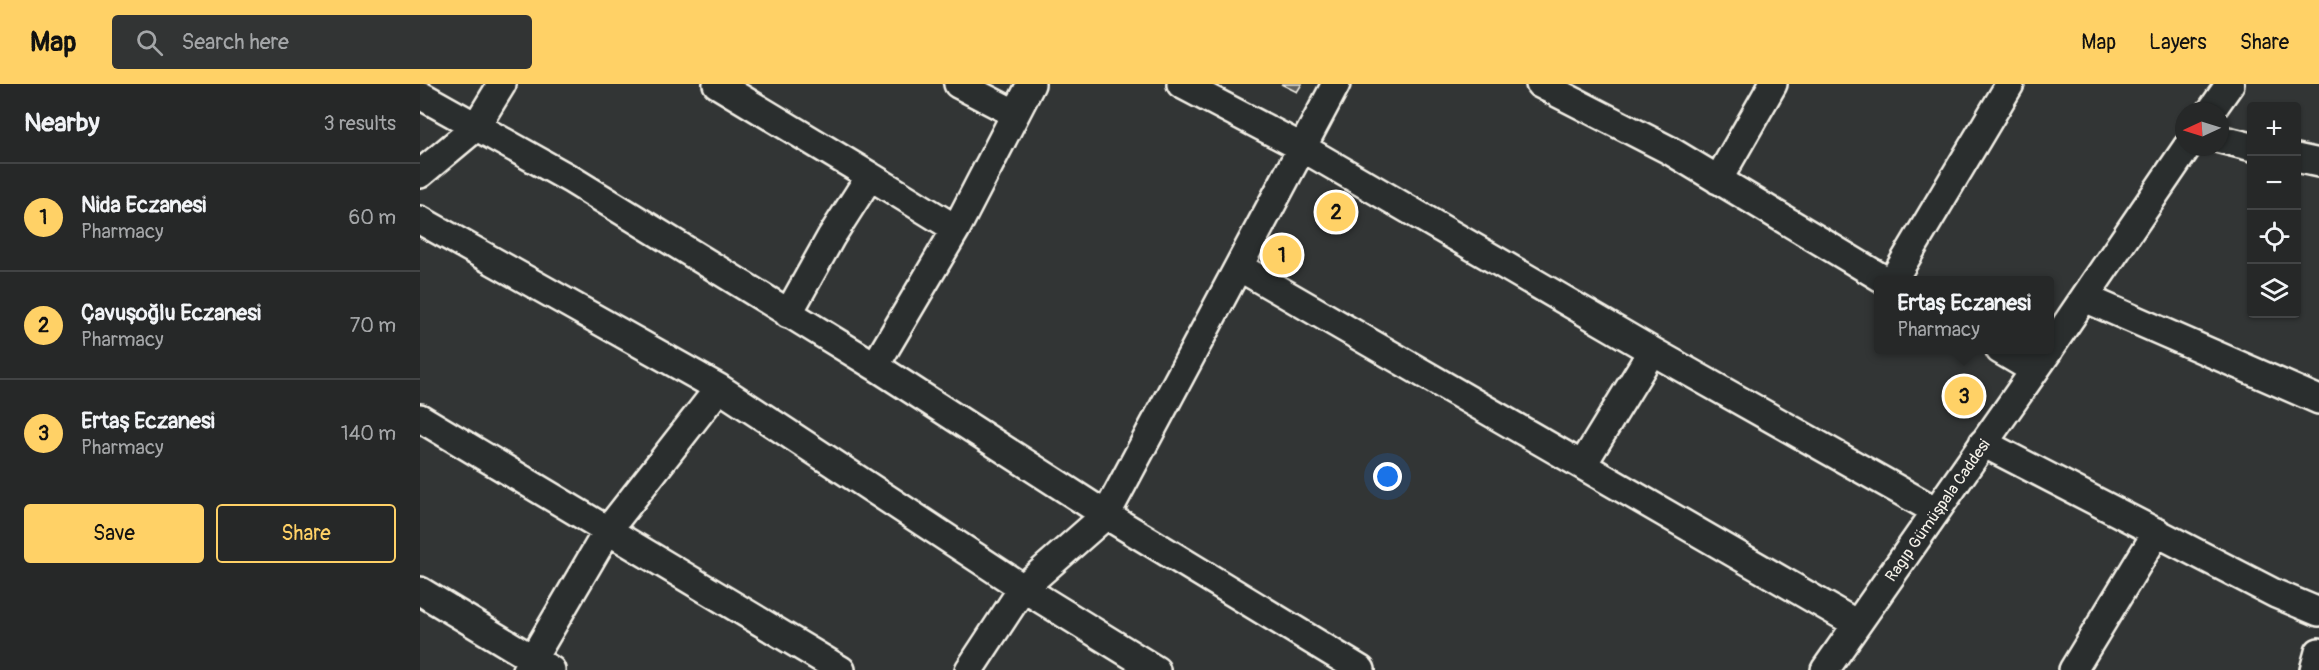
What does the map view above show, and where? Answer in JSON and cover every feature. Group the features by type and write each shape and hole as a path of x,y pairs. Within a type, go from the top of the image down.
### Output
{"street":[{"path":"420,174 475,128 502,84"},
{"path":"717,84 956,229"},
{"path":"958,84 1014,113"},
{"path":"875,366 956,229 1031,84"},
{"path":"1181,84 1303,148 1652,351 1936,511"},
{"path":"969,670 1023,588 1106,515 1336,84"},
{"path":"1718,180 1773,84"},
{"path":"1895,276 2010,84"},
{"path":"2217,102 2230,84"},
{"path":"1548,86 1669,150 1878,276"},
{"path":"420,95 475,128 572,180 875,366 1106,515 1361,670"},
{"path":"2229,141 2247,146"},
{"name":"Ragıp Gümüşpala Caddesi","path":"2054,342 2181,156"},
{"path":"2301,159 2319,164"},
{"path":"788,314 831,237 870,176"},
{"path":"420,220 719,388 1023,588 1156,670"},
{"path":"1239,267 1857,624"},
{"path":"2085,298 2319,400"},
{"path":"1583,464 1652,351"},
{"name":"Ragıp Gümüşpala Caddesi","path":"1825,670 2044,356"},
{"path":"420,591 536,666 608,530 719,388"},
{"path":"420,417 841,670"},
{"path":"1983,443 2276,594 2319,612"},
{"path":"2073,670 2157,532"},
{"path":"2314,670 2319,652"}],"building":[{"path":"1281,84 1302,84 1297,92"}],"place":[{"name":"Çavuşoğlu Eczanesi","path":"1336,212"},
{"name":"Nida Eczanesi","path":"1282,255"},
{"name":"Ertaş Eczanesi","path":"1964,396"}]}
